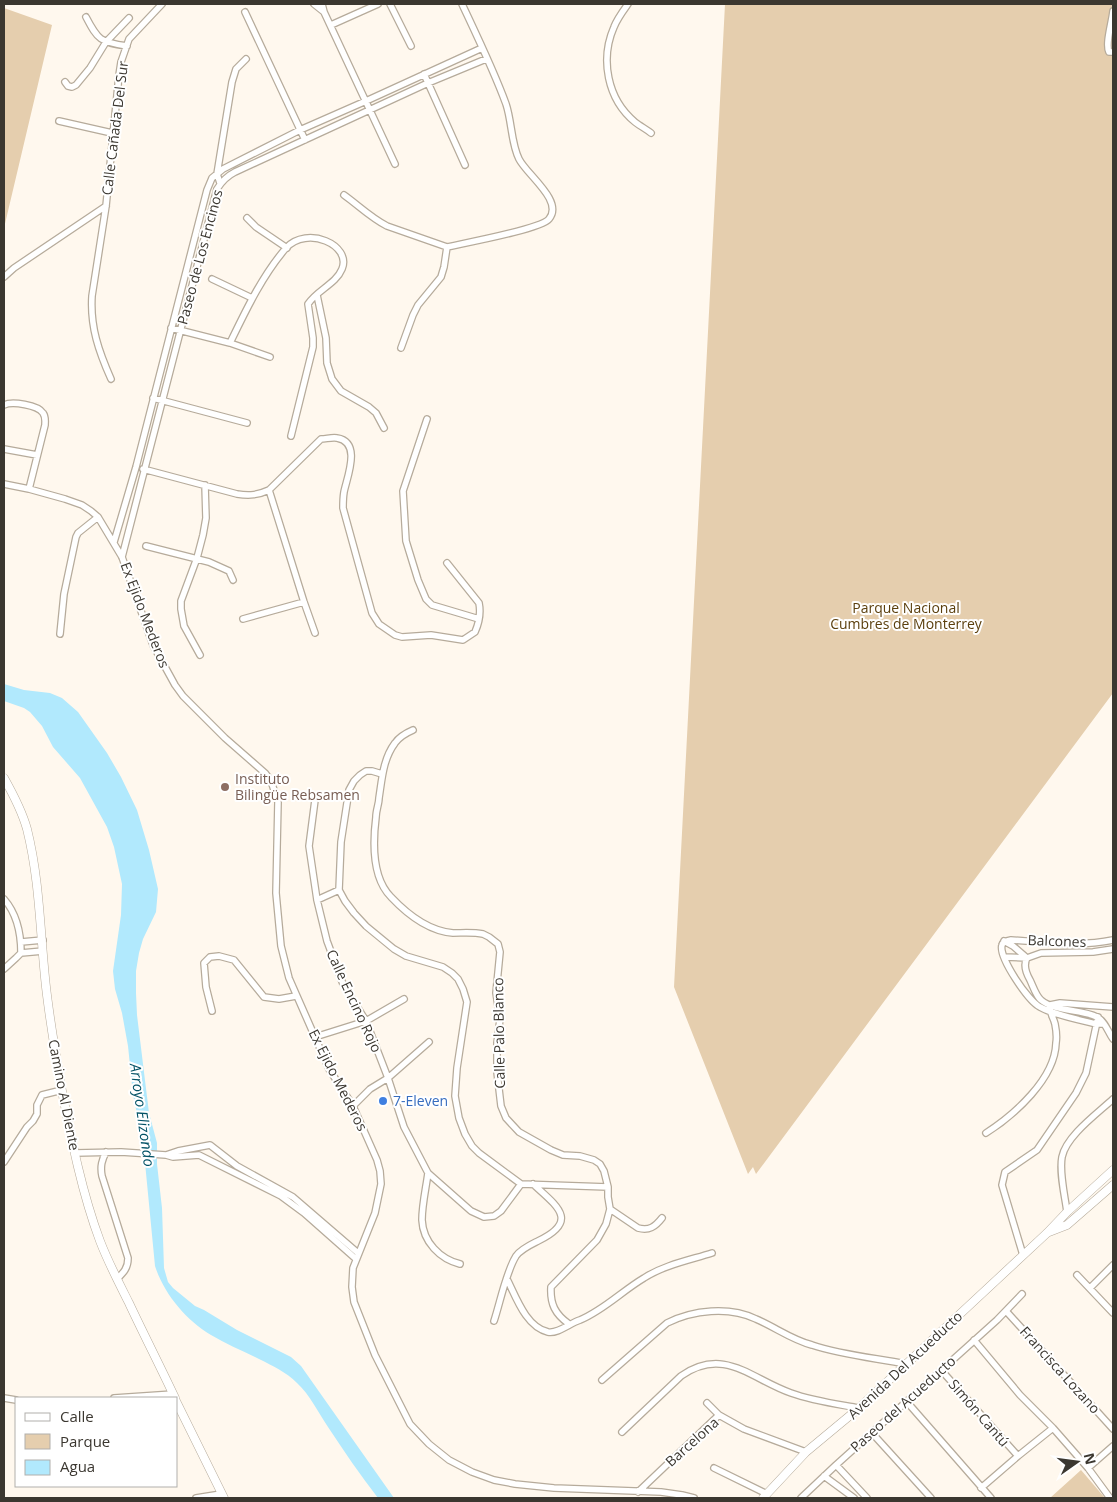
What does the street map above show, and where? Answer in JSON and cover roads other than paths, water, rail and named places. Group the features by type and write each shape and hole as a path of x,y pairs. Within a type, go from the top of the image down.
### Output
{"street":[{"name":"Calle Cañada Del Sur","path":"111,379 98,346 91,309 106,206 119,75 129,38 162,4"},
{"path":"314,4 324,12"},
{"path":"322,4 324,12 395,164"},
{"path":"331,25 378,4"},
{"path":"390,4 410,46"},
{"path":"344,195 387,226 448,247 516,232 545,222 550,218 552,203 549,196 529,174 515,150 506,104 462,4"},
{"path":"628,4 615,25 610,40 607,56 608,76 616,99 628,116 651,133"},
{"path":"1113,11 1107,45 1109,52 1113,52"},
{"path":"245,12 305,140"},
{"path":"86,17 94,33 102,40 127,46"},
{"path":"65,82 68,86 76,85 90,68 106,42 129,18"},
{"name":"Paseo de Los Encinos","path":"114,542 136,467 207,190 212,178 216,174 300,130 482,48"},
{"path":"220,183 216,174 234,74 240,64 246,59"},
{"name":"Paseo de Los Encinos","path":"122,557 220,183 235,172 428,83 486,59"},
{"path":"424,74 465,165"},
{"path":"59,121 112,133"},
{"path":"4,277 14,268 106,206"},
{"path":"247,218 256,227 287,248"},
{"path":"230,343 252,298 270,269 294,241 304,237 313,237 325,240 338,249 344,261 341,272 308,304 313,347 291,436"},
{"path":"400,348 418,305 440,277 448,247"},
{"path":"212,279 252,298"},
{"path":"318,295 332,379 341,391 376,413 384,428"},
{"path":"171,328 230,343 270,357"},
{"path":"153,398 248,423"},
{"path":"4,405 12,402 38,409 44,414 45,425 29,489"},
{"path":"427,419 403,490 406,542 418,580 428,602 432,605 479,619"},
{"path":"136,467 245,495 259,495 269,490 321,439 334,438 342,440 350,448 352,457 343,495 343,508 372,613 376,621 395,635 402,637 431,635 463,640 476,632 480,610 479,603 447,563"},
{"path":"4,449 37,455"},
{"name":"Ex Ejido Mederos","path":"4,484 65,498 82,505 98,517 122,557 153,645 175,686 225,738 265,773 271,781 278,802 276,893 281,946 289,978 329,1069 353,1106 377,1160 381,1184 375,1213 353,1268 352,1287 354,1302 375,1354 410,1424 429,1444 449,1460 472,1472 494,1480 525,1485 673,1493 694,1498"},
{"path":"200,656 184,626 181,601 197,558 206,518 205,485"},
{"path":"269,490 315,633"},
{"path":"60,634 64,594 76,537 78,533 98,517"},
{"path":"146,546 197,558 223,568 229,572 233,580"},
{"path":"243,619 304,602"},
{"path":"413,730 400,737 394,744 382,774 372,771 366,772 354,781 349,790 341,842 339,890 345,902 366,926 394,949 406,956 443,967 452,972 458,979 467,1002 457,1068 455,1096 459,1118 472,1146 479,1154 520,1184 608,1187 610,1209 606,1224 597,1240 551,1287 552,1304 560,1317 569,1324"},
{"name":"Calle Palo Blanco","path":"382,774 374,842 377,870 381,883 389,896 420,923 448,932 483,934 489,936 498,944 500,952 496,993 500,1019 497,1043 497,1072 501,1106 506,1118 519,1132 551,1150 563,1155 580,1156 600,1164 608,1187"},
{"name":"Camino Al Diente","path":"4,778 19,807 27,828 38,895 45,985 62,1090 89,1209 100,1242 175,1397"},
{"name":"Calle Encino Rojo","path":"315,800 309,846 317,900 327,941 343,984 366,1021 404,1127 428,1173 471,1211 484,1217 494,1216 501,1211 520,1184"},
{"path":"317,900 339,890"},
{"path":"4,899 15,916 20,930 21,942 21,952 4,969"},
{"path":"21,942 42,940"},
{"name":"Balcones","path":"1003,943 1011,940 1075,943 1113,940"},
{"path":"986,1133 1003,1122 1036,1089 1052,1062 1056,1045 1055,1024 1049,1008 1041,1000 1028,977 1025,963 1027,958 1013,946 1003,943 1001,950 1011,972 1034,1004 1049,1008 1097,1024 1104,1024"},
{"name":"Balcones","path":"1004,957 1027,958 1041,953 1093,952 1113,949"},
{"path":"21,952 43,951"},
{"path":"212,1011 206,987 204,963 210,957 219,956 234,960 264,996 279,999 296,996"},
{"path":"315,1037 366,1021 404,999"},
{"path":"1049,1008 1060,1003 1113,1007"},
{"path":"1049,1008 1098,1017 1113,1039"},
{"path":"1023,1255 1002,1185 1003,1177 1005,1172 1037,1150 1076,1093 1086,1073 1098,1017"},
{"path":"353,1106 370,1089 388,1078 429,1042"},
{"path":"4,1162 37,1114 42,1095 62,1090"},
{"path":"1067,1212 1062,1156 1077,1132 1113,1099"},
{"path":"164,1155 210,1145 237,1166 282,1190 357,1256"},
{"path":"199,1147 199,1155"},
{"path":"106,1152 100,1169 128,1258 126,1270 117,1279"},
{"path":"75,1153 132,1153 164,1155 173,1158 199,1155 281,1196 306,1211"},
{"path":"214,1162 222,1153"},
{"name":"Avenida Del Acueducto","path":"765,1496 806,1452 859,1408 1113,1170"},
{"path":"428,1173 422,1220 424,1231 428,1240 443,1257 460,1264"},
{"path":"494,1322 507,1279 517,1255 524,1248 551,1234 559,1227 562,1221 559,1209 533,1184"},
{"name":"Avenida Del Acueducto","path":"1047,1233 1067,1225 1113,1185"},
{"path":"610,1209 642,1229 652,1228 662,1218"},
{"path":"507,1279 526,1315 541,1329 554,1332 592,1315 644,1277 656,1271 712,1253"},
{"path":"1090,1288 1113,1265"},
{"path":"1077,1275 1113,1313"},
{"name":"Paseo del Acueducto","path":"801,1498 1006,1311 1022,1294"},
{"name":"Francisca Lozano","path":"1006,1311 1113,1429"},
{"path":"602,1380 667,1323 692,1314 709,1312 741,1314 754,1318 811,1345 906,1364"},
{"path":"974,1340 1020,1395 1053,1428 1088,1468 1110,1498"},
{"path":"622,1432 681,1376 703,1365 714,1363 737,1368 790,1393 859,1408"},
{"name":"Simón Cantú","path":"941,1370 1018,1456"},
{"path":"907,1402 991,1498"},
{"path":"707,1403 719,1415"},
{"name":"Camino Al Diente","path":"178,1404 222,1496"},
{"name":"Barcelona","path":"638,1492 719,1415 744,1429 806,1452"},
{"path":"981,1488 1053,1428"},
{"path":"872,1433 931,1498"},
{"path":"1088,1468 1113,1446"},
{"path":"836,1465 867,1498"},
{"path":"714,1468 765,1496"},
{"path":"824,1476 854,1498"},
{"path":"196,1498 222,1496"}],"water":[{"name":"Arroyo Elizondo","path":"4,684 24,690 50,693 62,698 78,712 107,753 121,777 137,810 149,850 158,889 156,912 143,939 139,953 136,971 136,993 149,1113 157,1143 164,1268 168,1282 195,1306 291,1357 301,1366 394,1498 378,1498 346,1454 310,1398 297,1383 279,1370 202,1329 177,1305 159,1276 155,1266 143,1142 133,1095 128,1046 115,989 113,971 121,915 122,884 114,847 107,827 80,778 53,747 42,726 30,712 4,701"}],"place":[{"name":"Instituto Bilingüe Rebsamen","path":"225,787"},
{"name":"7-Eleven","path":"383,1101"}],"park label":[{"name":"Parque Nacional Cumbres de Monterrey","path":"906,616"}]}
